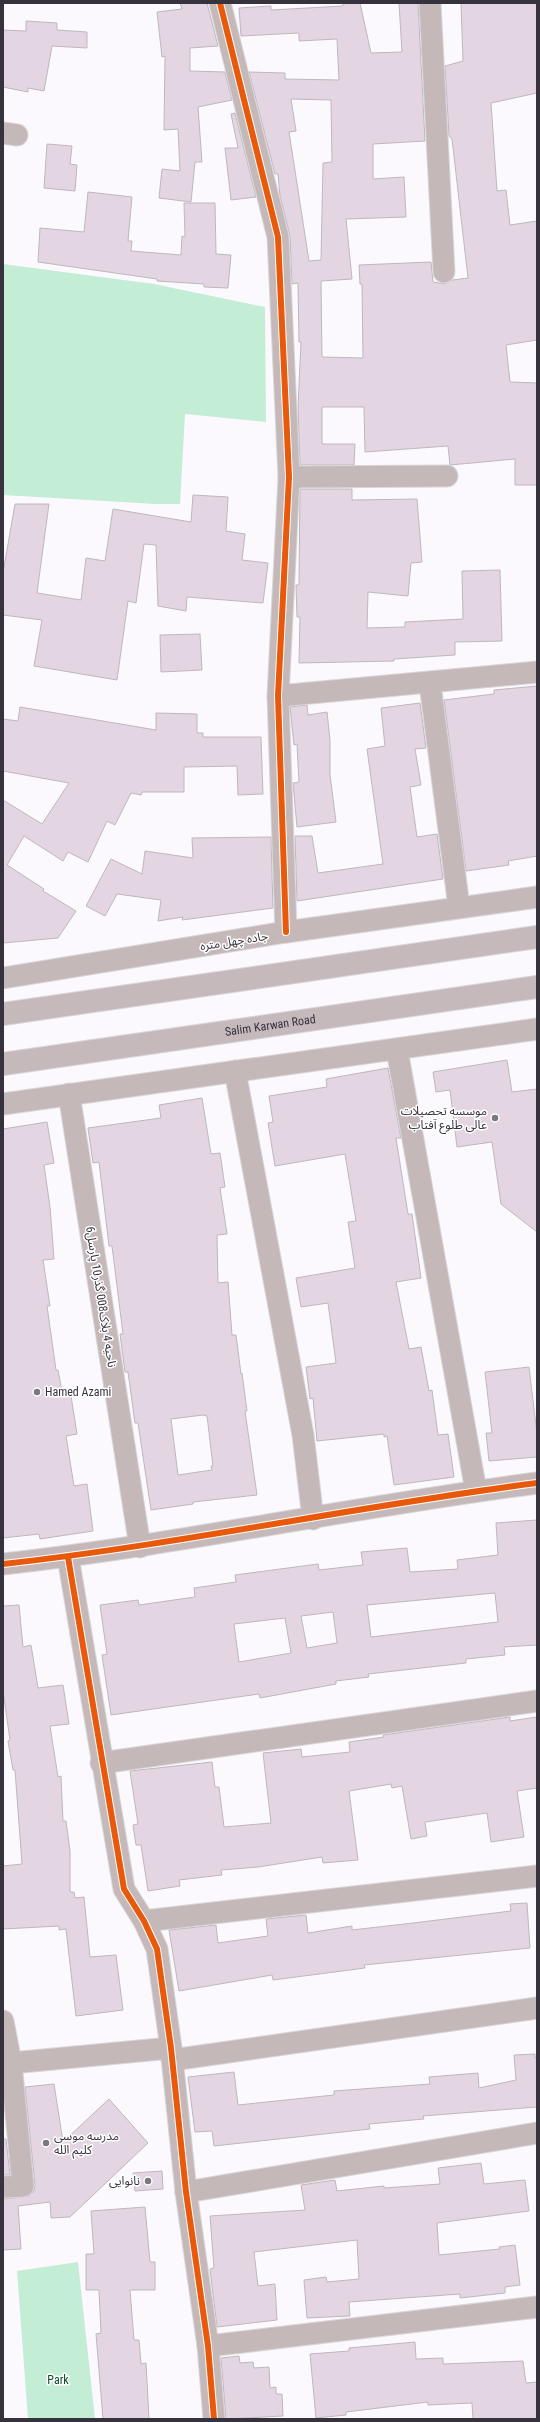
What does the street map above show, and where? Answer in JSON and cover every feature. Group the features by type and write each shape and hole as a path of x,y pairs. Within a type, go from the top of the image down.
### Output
{"main road":[{"path":"3,1014 537,937"},
{"name":"Salim Karwan Road","path":"3,1064 537,987"}],"street":[{"path":"220,3 278,237 289,477 278,696 286,932"},
{"path":"430,3 444,272"},
{"path":"289,477 447,476"},
{"path":"278,696 430,684 537,672"},
{"path":"430,684 459,906"},
{"name":"جاده چهل متره","path":"3,978 286,932 459,906 537,897"},
{"path":"3,1104 537,1029"},
{"path":"396,1050 476,1491"},
{"path":"235,1071 303,1436 313,1519"},
{"name":"ناحیه 4 بلاک008 گذر10 پارسل6","path":"69,1094 140,1547"},
{"path":"3,1564 140,1547 476,1491 537,1483"},
{"path":"68,1557 101,1763 124,1889 144,1921 157,1949 172,2054 186,2192 208,2346 214,2419"},
{"path":"101,1763 537,1702"},
{"path":"144,1921 537,1876"},
{"path":"11,2063 172,2054 537,2008"},
{"path":"3,2021 11,2063 23,2186 3,2187"},
{"path":"186,2192 537,2133"},
{"path":"208,2346 537,2307"}],"green space":[{"path":"3,264 154,284 265,307 266,422 185,414 180,504 156,504 3,495"},
{"name":"Park","path":"78,2262 95,2419 28,2419 17,2271"}],"building":[{"path":"180,3 207,3 218,46 190,48 190,71 225,72 232,100 198,107 202,162 195,162 191,202 159,198 162,169 180,171 178,129 164,130 165,56 162,57 157,12 182,9"},
{"path":"343,3 360,3 371,53 402,52 399,3 418,3 425,141 373,144 373,179 404,177 406,217 346,219 352,279 321,281 322,357 363,358 362,284 360,284 359,265 431,262 433,282 445,284 452,280 468,278 452,139 449,136 445,66 463,61 461,3 537,3 537,93 491,103 497,191 506,190 510,225 537,221 537,340 506,345 510,382 537,383 537,485 515,485 515,459 450,465 448,446 365,452 364,407 322,407 322,444 355,444 354,465 300,465 298,407 301,342 299,342 298,283 292,284 290,236 280,196 278,174 275,174 249,72 285,73 285,79 339,80 337,39 299,41 299,33 241,36 239,8 271,6 271,10 343,6","holes":["291,99 331,100 332,162 323,163 321,260 309,261 289,132 296,131"]},
{"path":"26,21 57,23 57,30 87,32 87,48 52,46 44,91 28,88 28,92 3,87 3,30 26,31"},
{"path":"235,113 256,197 231,200 225,148 238,148 231,114"},
{"path":"47,144 72,146 70,164 77,165 75,191 44,188"},
{"path":"88,192 132,197 128,241 132,241 131,251 181,255 182,236 185,237 184,203 215,203 216,254 231,255 228,288 204,287 204,284 157,281 157,279 38,262 40,228 84,232"},
{"path":"300,489 352,489 352,500 417,499 422,562 411,563 408,596 368,592 367,628 405,627 405,622 463,619 462,571 500,570 502,641 455,642 455,655 394,659 394,661 299,663 300,617 297,617 296,585 299,585"},
{"path":"193,495 228,497 226,531 245,534 242,560 268,563 263,603 187,597 186,611 158,606 156,545 144,544 136,603 128,601 117,680 34,666 42,620 3,615 3,573 15,504 49,504 37,593 81,600 86,558 105,561 113,509 191,522"},
{"path":"200,634 202,670 161,672 160,635"},
{"path":"537,686 537,856 508,861 509,865 466,871 444,700 494,694 494,690"},
{"path":"420,703 426,748 415,749 421,785 410,787 417,837 437,834 443,879 297,901 295,836 312,836 318,873 383,864 367,749 385,746 381,708"},
{"path":"307,705 308,715 327,712 330,740 330,775 336,822 297,827 293,783 299,782 297,744 294,745 290,707"},
{"path":"20,707 156,730 156,713 197,714 197,733 203,733 203,737 261,737 263,794 238,795 237,766 184,767 184,792 142,792 141,795 131,793 115,825 107,821 88,862 68,852 63,861 24,836 7,865 44,889 43,891 76,911 58,938 3,943 3,800 42,824 69,783 3,771 3,719 18,721"},
{"path":"271,837 273,908 182,920 183,917 158,921 161,900 117,894 105,916 86,906 111,859 142,874 145,851 193,858 192,838"},
{"path":"507,1060 512,1092 537,1089 537,1232 501,1204 492,1142 457,1147 450,1090 436,1092 433,1072"},
{"path":"388,1068 401,1138 396,1138 408,1214 412,1214 421,1278 396,1282 409,1349 421,1347 429,1391 432,1390 438,1435 448,1434 454,1477 394,1485 387,1436 384,1437 384,1434 317,1441 313,1398 310,1399 306,1367 336,1363 328,1303 301,1307 296,1278 355,1268 348,1222 356,1221 345,1154 275,1166 268,1123 273,1122 269,1096 327,1087 326,1079"},
{"path":"202,1098 211,1154 220,1153 225,1187 220,1188 227,1234 217,1235 218,1283 228,1282 232,1335 236,1335 241,1374 242,1373 247,1411 245,1411 257,1495 193,1502 193,1504 151,1510 138,1423 135,1423 128,1372 125,1372 120,1334 123,1334 112,1246 109,1246 99,1162 93,1163 88,1128 161,1118 159,1105","holes":["203,1415 207,1416 213,1466 211,1466 212,1470 178,1475 171,1419"]},
{"path":"47,1122 54,1163 44,1165 50,1207 54,1259 43,1260 50,1306 47,1306 56,1370 58,1370 63,1397 71,1396 77,1434 66,1436 74,1486 87,1484 93,1531 40,1539 39,1534 3,1538 3,1129"},
{"path":"529,1367 537,1434 537,1457 489,1461 486,1433 492,1433 485,1372"},
{"path":"537,1520 537,1645 504,1647 505,1655 466,1659 466,1663 368,1674 369,1677 336,1681 336,1684 260,1698 259,1694 111,1715 102,1655 107,1654 100,1605 138,1600 139,1605 195,1597 194,1588 236,1582 235,1575 318,1564 319,1570 363,1565 361,1552 407,1548 410,1572 458,1569 457,1560 498,1555 496,1523","holes":["495,1593 498,1622 371,1637 367,1605","333,1612 337,1643 307,1648 301,1616","285,1618 291,1653 239,1662 234,1624"]},
{"path":"19,1605 23,1647 31,1645 38,1688 63,1685 69,1724 50,1726 58,1777 61,1776 63,1821 66,1821 70,1851 70,1892 74,1892 75,1898 84,1897 90,1957 116,1955 123,2010 76,2016 66,1929 59,1930 59,1926 3,1929 3,1866 22,1864 15,1770 13,1770 8,1741 10,1740 3,1691 3,1606"},
{"path":"510,1717 510,1721 537,1717 537,1788 517,1791 524,1837 491,1842 487,1813 425,1822 427,1836 411,1839 402,1786 392,1788 391,1784 349,1791 358,1860 323,1863 322,1857 258,1867 221,1870 222,1875 179,1880 180,1886 148,1891 141,1845 136,1845 133,1825 138,1824 130,1771 212,1762 215,1787 219,1787 224,1827 271,1823 263,1753 301,1749 302,1757 350,1752 349,1742 384,1737 383,1735"},
{"path":"527,1903 530,1948 364,1965 365,1968 273,1980 272,1975 179,1991 169,1930 216,1925 218,1943 268,1936 266,1919 306,1915 308,1933 352,1926 352,1930 511,1911 510,1904"},
{"path":"535,2054 535,2058 537,2058 537,2107 423,2116 424,2119 369,2124 370,2129 214,2146 212,2131 195,2132 188,2077 234,2072 238,2105 334,2095 334,2091 430,2084 429,2077 478,2073 479,2088 516,2080 514,2055"},
{"path":"54,2084 63,2142 109,2099 148,2143 70,2217 51,2218 50,2202 18,2206 21,2249 3,2250 3,2199 29,2196 34,2191 35,2185 25,2087"},
{"path":"3,2139 6,2139 10,2175 3,2175"},
{"path":"481,2163 484,2184 525,2180 529,2211 437,2223 439,2255 500,2249 499,2247 515,2245 520,2285 505,2287 505,2293 460,2298 460,2294 349,2302 350,2316 307,2318 304,2280 326,2277 327,2282 359,2279 357,2240 254,2252 258,2286 275,2284 277,2320 217,2327 210,2269 214,2268 210,2216 305,2210 301,2185 335,2180 337,2191 384,2186 384,2188 440,2184 438,2168"},
{"name":"نانوایی","path":"162,2171 163,2189 135,2191 133,2173"},
{"path":"145,2207 150,2262 155,2262 155,2290 130,2290 134,2340 139,2340 141,2364 146,2363 149,2419 103,2419 96,2334 101,2333 99,2290 86,2290 86,2254 94,2254 91,2211"},
{"path":"415,2342 416,2359 443,2358 443,2364 523,2361 526,2383 537,2382 537,2419 473,2419 472,2403 428,2405 428,2402 346,2412 346,2415 316,2418 310,2354 349,2351 349,2348"},
{"path":"239,2356 240,2363 253,2362 254,2368 269,2367 270,2388 276,2387 276,2394 282,2394 283,2416 226,2419 221,2358"}],"cycle path":[{"path":"220,3 278,237 289,477 278,696 286,932"},
{"path":"3,1564 70,1556 203,1536 470,1492 537,1483"},
{"path":"68,1557 124,1889 144,1921 157,1949 171,2048 186,2192 208,2346 214,2419"}],"place":[{"name":"موسسه تحصیلات عالی طلوع آفتاب","path":"495,1118"},
{"name":"Hamed Azami","path":"37,1392"},
{"name":"مدرسه موسی کلیم الله","path":"46,2143"},
{"name":"نانوایی","path":"148,2181"}]}
